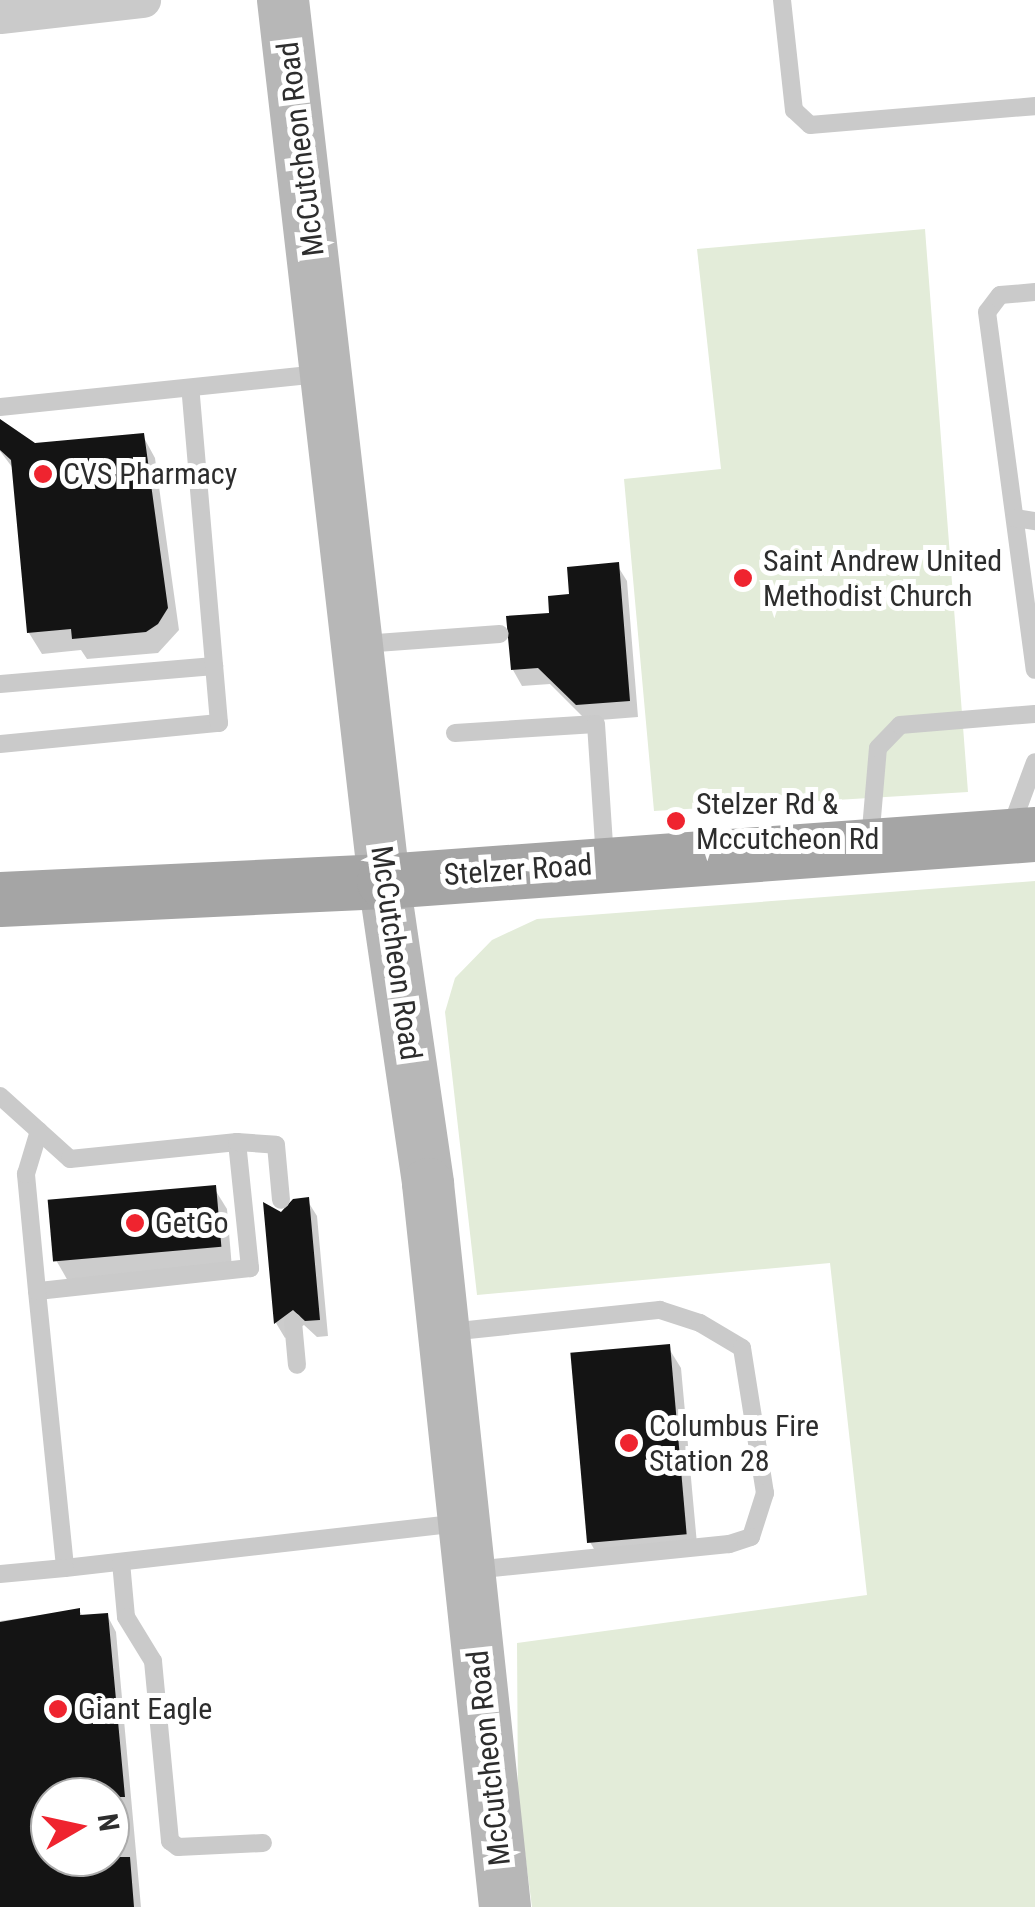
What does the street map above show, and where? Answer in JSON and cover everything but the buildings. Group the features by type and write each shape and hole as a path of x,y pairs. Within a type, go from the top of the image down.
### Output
{"main road":[{"name":"McCutcheon Road","path":"284,0 384,881 444,1332 505,1907"},
{"name":"Stelzer Road","path":"0,899 384,881 1022,835"}],"street":[{"path":"0,16 143,0"}],"lane":[{"path":"782,0 794,110 810,125 1035,106"},
{"path":"1035,292 1000,296 987,312 1035,670"},
{"path":"0,407 326,374"},
{"path":"0,744 219,722 190,388"},
{"path":"1014,518 1035,521"},
{"path":"358,644 500,634"},
{"path":"0,684 214,666"},
{"path":"870,846 878,748 900,725 1035,714"},
{"path":"455,733 596,724 605,864"},
{"path":"1022,835 1035,762"},
{"path":"0,1096 70,1158 237,1142 276,1145 282,1200"},
{"path":"39,1131 26,1174 65,1568"},
{"path":"37,1291 250,1268 237,1142"},
{"path":"0,1574 122,1562 467,1546 728,1544 750,1537 765,1493 742,1348 700,1324 660,1310 444,1332"},
{"path":"293,1322 297,1366"},
{"path":"122,1562 126,1618 153,1661 170,1842 178,1848 262,1843"}],"green space":[{"path":"925,229 968,792 654,811 624,479 721,469 697,249"},
{"path":"1035,881 1035,1907 532,1907 518,1800 517,1643 867,1595 830,1263 477,1295 445,1012 455,978 492,940 537,919"}],"place":[{"name":"CVS Pharmacy","path":"43,474"},
{"name":"Saint Andrew United Methodist Church","path":"743,578"},
{"name":"Stelzer Rd & Mccutcheon Rd","path":"676,821"},
{"name":"GetGo","path":"135,1223"},
{"name":"Columbus Fire Station 28","path":"629,1443"},
{"name":"Giant Eagle","path":"58,1709"}]}
